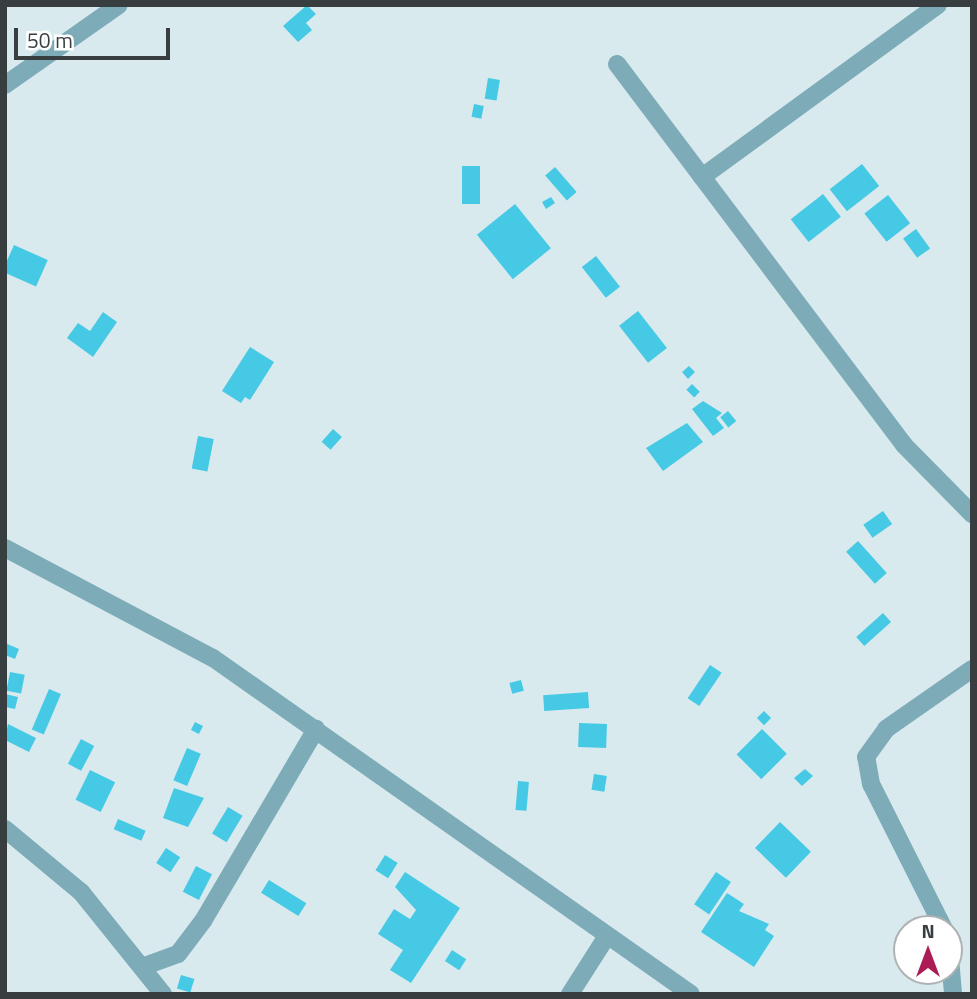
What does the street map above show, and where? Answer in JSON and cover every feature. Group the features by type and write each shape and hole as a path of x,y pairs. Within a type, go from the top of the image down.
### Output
{"street":[{"path":"5,85 119,5"},
{"path":"702,177 938,5"},
{"path":"617,64 904,445 972,514"},
{"path":"5,548 130,609 316,729 691,994"},
{"path":"937,915 871,784 866,757 886,729 972,669"},
{"path":"142,967 178,954 203,921 316,729"},
{"path":"5,829 81,892 163,994"},
{"path":"570,994 607,936"}],"building":[{"path":"307,5 316,14 306,23 312,30 298,42 283,26"},
{"path":"488,78 500,80 497,101 485,99"},
{"path":"474,104 484,106 481,119 472,117"},
{"path":"862,164 879,186 847,211 830,189"},
{"path":"462,166 480,166 480,204 462,204"},
{"path":"555,167 577,192 567,200 545,176"},
{"path":"823,194 841,217 809,242 791,219"},
{"path":"888,195 910,223 887,242 864,213"},
{"path":"551,197 555,203 546,209 542,202"},
{"path":"515,204 551,248 513,279 477,235"},
{"path":"916,229 930,248 917,258 903,238"},
{"path":"14,245 48,260 36,287 5,273 5,265"},
{"path":"596,256 620,287 606,298 582,267"},
{"path":"638,311 667,348 648,363 619,326"},
{"path":"103,312 117,322 93,357 67,338 78,323 90,331"},
{"path":"250,347 274,362 250,400 245,397 241,403 222,391"},
{"path":"689,366 695,372 688,379 682,372"},
{"path":"692,384 700,392 694,397 686,390"},
{"path":"703,401 722,413 716,418 724,428 713,436 692,409"},
{"path":"728,411 736,421 728,427 720,417"},
{"path":"687,423 703,442 663,471 646,448"},
{"path":"333,429 342,437 331,450 322,442"},
{"path":"198,436 214,439 207,471 192,468"},
{"path":"883,511 892,524 873,538 863,525"},
{"path":"858,541 887,573 875,584 846,552"},
{"path":"883,613 891,622 864,646 856,637"},
{"path":"5,643 19,649 15,659 5,655"},
{"path":"710,665 722,673 699,706 688,698"},
{"path":"10,672 25,675 21,694 6,691"},
{"path":"521,680 524,691 512,694 509,683"},
{"path":"49,689 61,694 44,735 32,730"},
{"path":"588,692 589,708 544,711 543,695"},
{"path":"5,694 18,697 15,709 5,707"},
{"path":"764,711 771,718 764,725 757,718"},
{"path":"195,722 203,726 199,734 191,730"},
{"path":"579,723 607,724 606,748 578,747"},
{"path":"8,724 36,738 29,752 5,740"},
{"path":"762,729 787,754 761,779 737,754"},
{"path":"81,739 94,746 81,771 68,764"},
{"path":"187,748 201,754 187,786 173,780"},
{"path":"805,769 813,776 802,786 794,778"},
{"path":"90,770 115,782 101,812 76,800"},
{"path":"594,774 607,776 604,792 591,790"},
{"path":"518,781 529,782 526,811 515,810"},
{"path":"174,788 204,798 188,827 163,818"},
{"path":"228,807 243,816 227,842 212,834"},
{"path":"118,819 146,831 141,841 114,829"},
{"path":"780,822 811,852 786,878 755,848"},
{"path":"166,848 180,857 170,872 156,863"},
{"path":"385,855 398,863 388,878 375,870"},
{"path":"196,866 212,874 199,900 183,892"},
{"path":"405,872 460,908 411,983 390,970 403,950 378,934 394,909 410,919 416,910 395,887"},
{"path":"716,872 731,882 709,914 694,904"},
{"path":"269,880 306,903 298,916 261,893"},
{"path":"727,893 744,904 739,911 769,924 765,930 774,936 754,967 701,932"},
{"path":"452,950 466,959 459,970 445,961"},
{"path":"181,975 194,979 190,992 177,988"}]}
